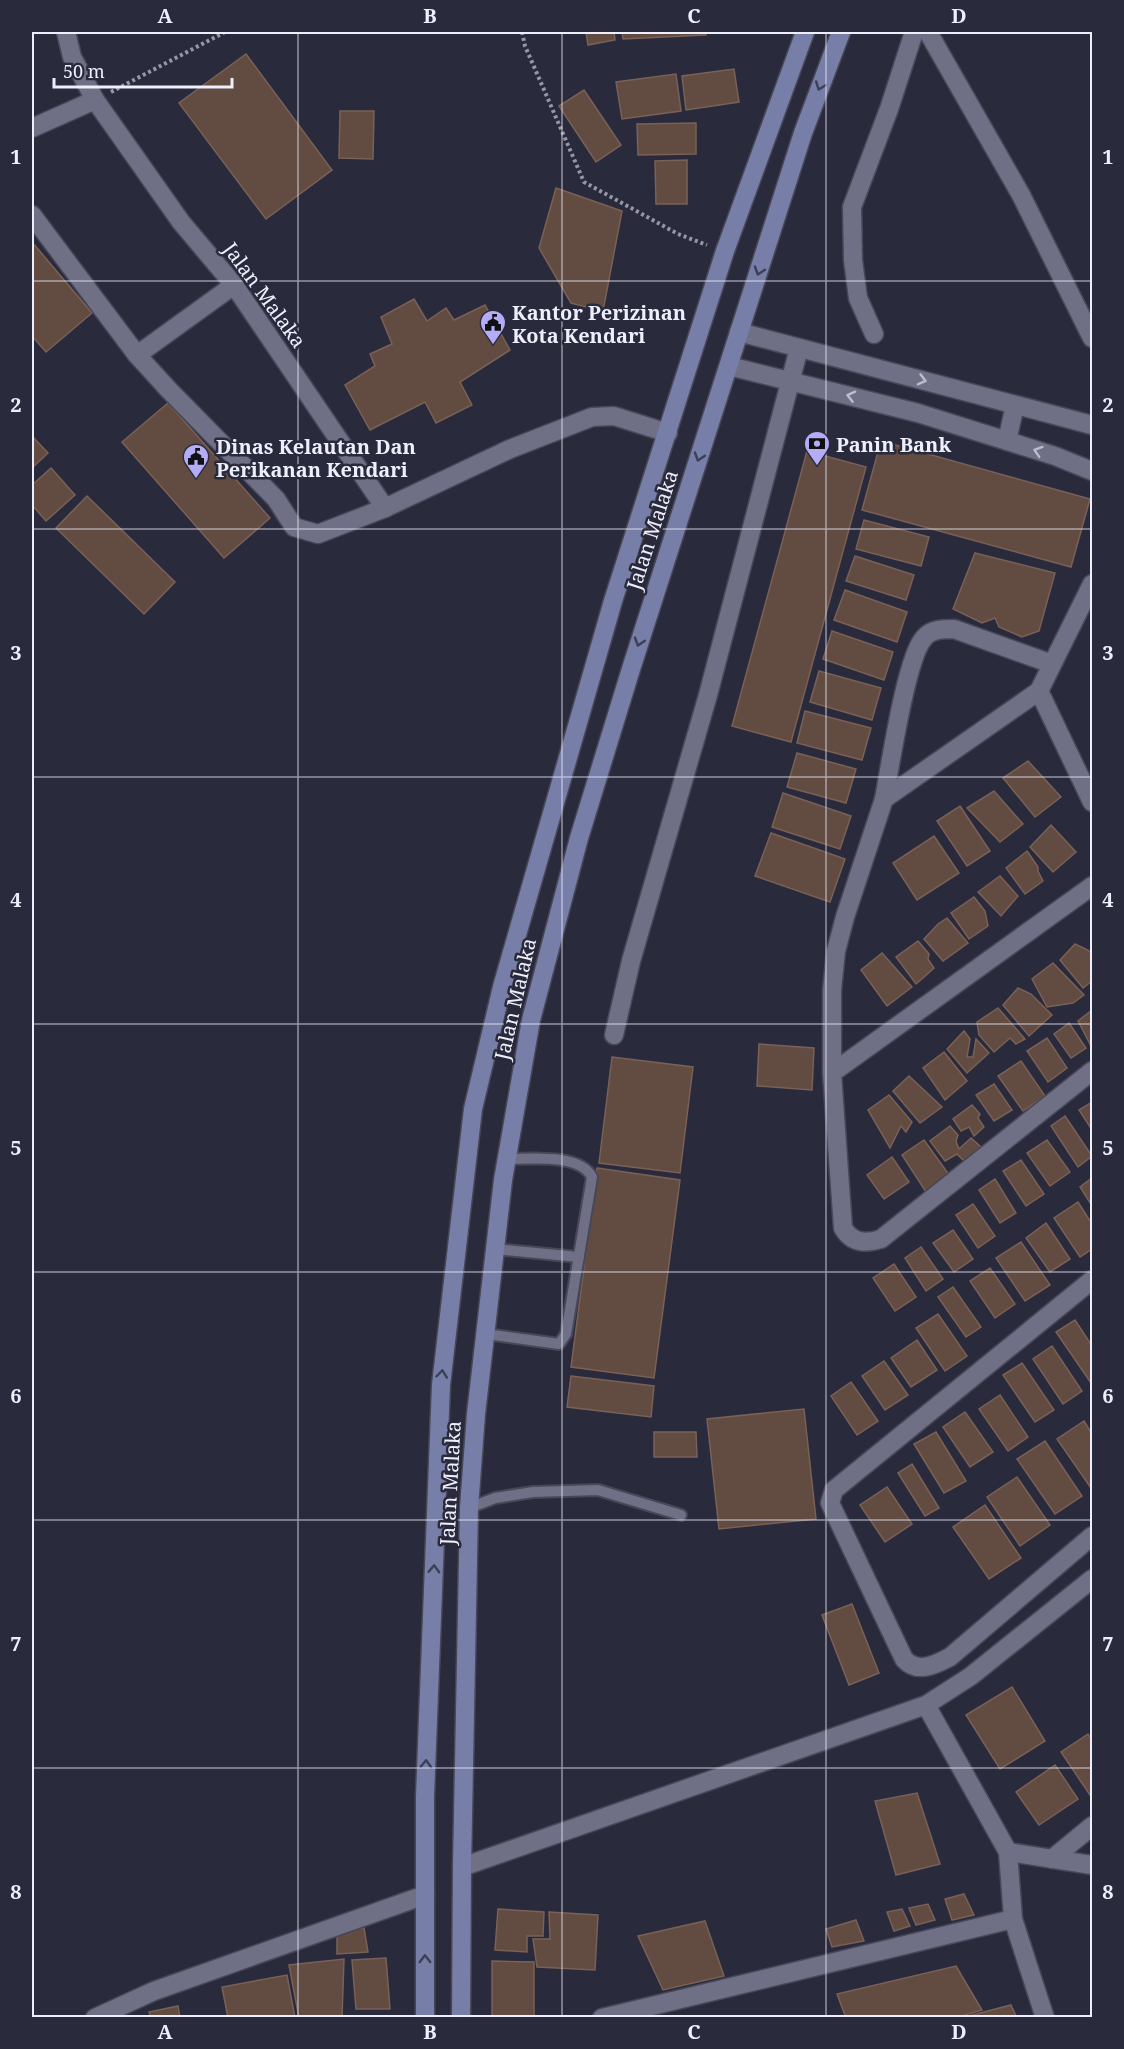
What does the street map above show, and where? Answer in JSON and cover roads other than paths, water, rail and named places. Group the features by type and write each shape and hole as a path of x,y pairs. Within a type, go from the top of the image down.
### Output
{"street":[{"name":"Jalan Malaka","path":"66,32 72,57 95,100 181,222 234,285 385,508"},
{"name":"Jalan Malaka","path":"425,2018 425,1796 441,1385 473,1109 502,987 607,624 725,251 805,32"},
{"name":"Jalan Malaka","path":"461,2018 470,1864 469,1508 476,1414 506,1159 531,1020 579,838 658,582 802,133 841,32"},
{"path":"874,334 858,298 852,207 889,109 914,32"},
{"path":"928,32 1022,195 1092,338"},
{"path":"32,128 95,100"},
{"path":"32,215 137,355 276,499 294,527 318,534 385,508 519,446 592,417 614,416 668,433"},
{"path":"137,355 234,285"},
{"path":"739,332 1092,425"},
{"path":"614,1035 631,961 708,695 791,346"},
{"path":"729,366 918,413 1092,471"},
{"path":"1007,441 1015,405"},
{"path":"884,799 1039,691 1092,584"},
{"path":"1052,664 954,629 939,629 925,636 918,646 910,668 884,799 844,917 836,951 832,990 832,1073 843,1228 848,1236 855,1240 868,1242 881,1239 1092,1071"},
{"path":"1039,691 1092,802"},
{"path":"832,1073 1092,886"},
{"path":"1092,1280 834,1490 830,1503 904,1659 908,1664 915,1666 934,1666 950,1657 1092,1536"},
{"path":"470,1864 926,1705 971,1676 1092,1579"},
{"path":"926,1705 1008,1852 1013,1919 1045,2018"},
{"path":"1052,1859 1092,1826"},
{"path":"1008,1852 1092,1865"},
{"path":"95,2018 154,1991 425,1896"},
{"path":"602,2018 1013,1919"}],"lane":[{"path":"486,1334 559,1344 566,1334 592,1177 588,1170 568,1161 506,1159"},
{"path":"495,1249 579,1257"},
{"path":"469,1508 495,1498 533,1492 597,1490 681,1515"}],"place":[{"name":"Kantor Perizinan Kota Kendari","path":"493,346"},
{"name":"Panin Bank","path":"817,467"},
{"name":"Dinas Kelautan Dan Perikanan Kendari","path":"196,480"}]}
